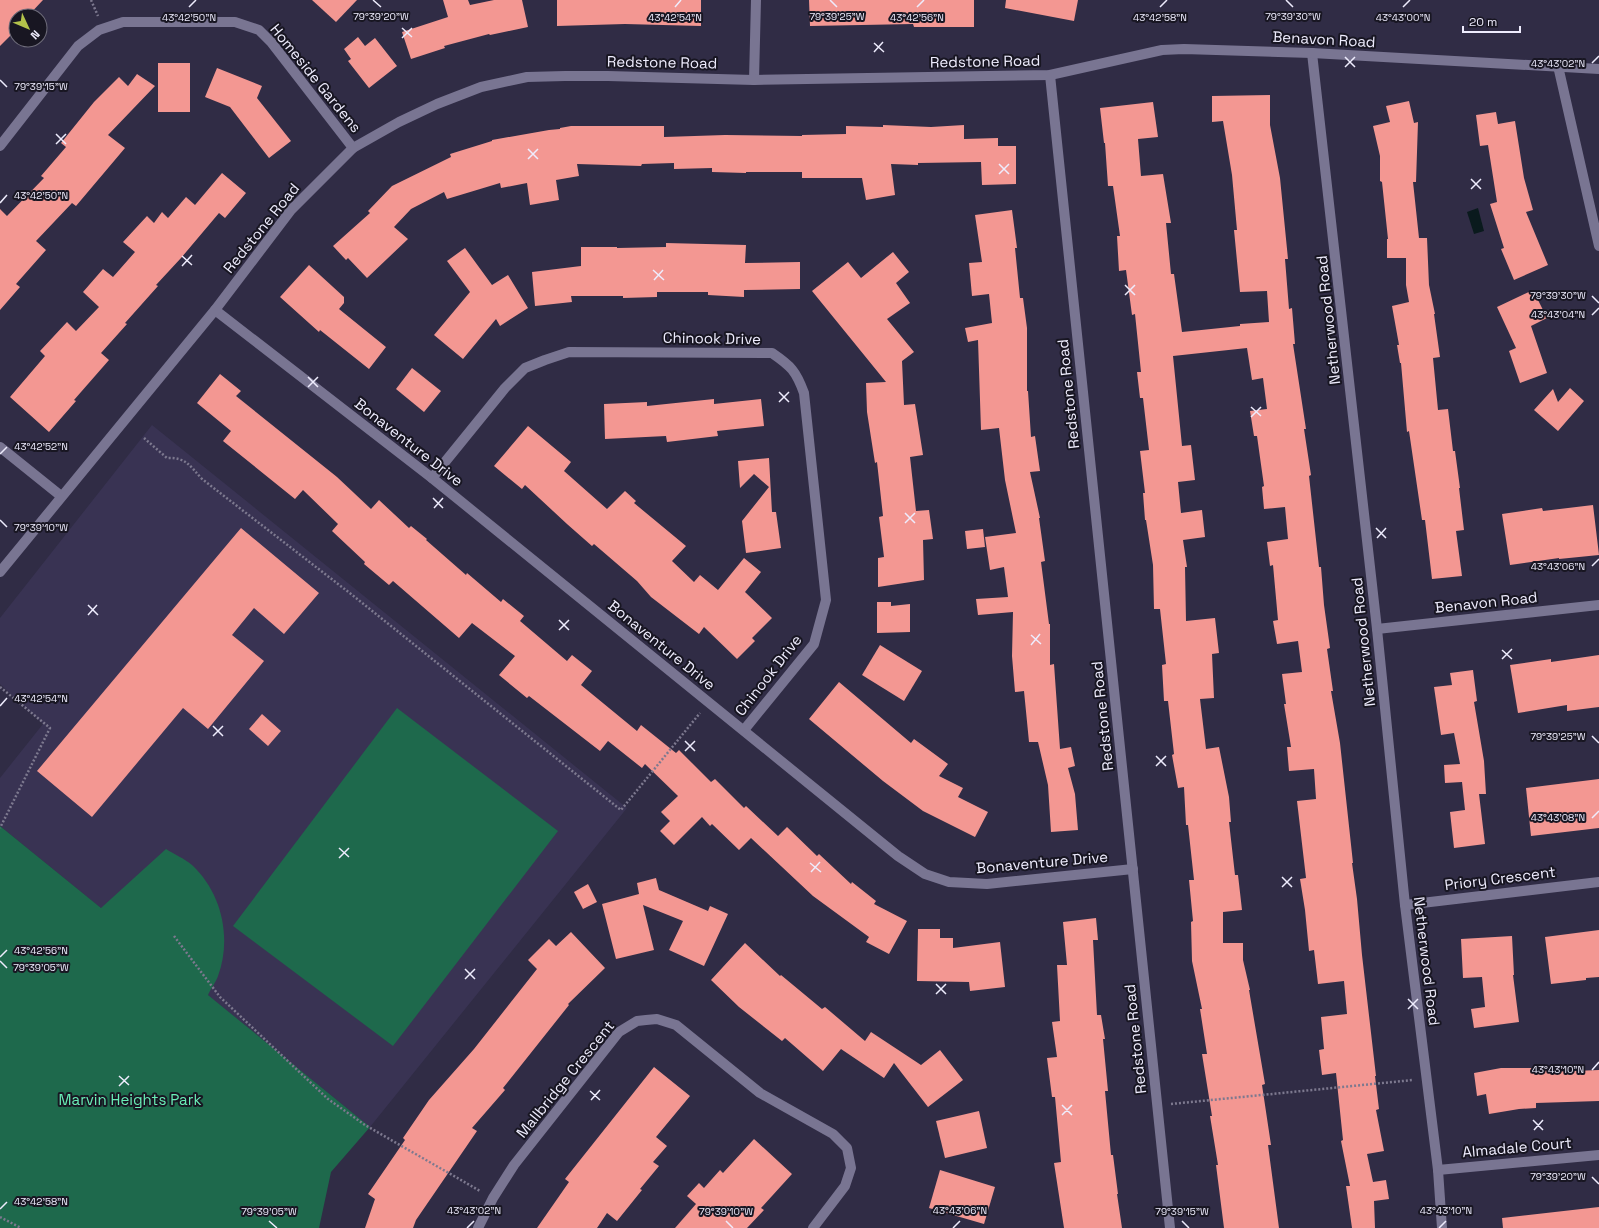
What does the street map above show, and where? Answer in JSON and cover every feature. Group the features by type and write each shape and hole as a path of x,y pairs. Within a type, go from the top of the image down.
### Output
{"street":[{"path":"754,80 756,0"},
{"name":"Homeside Gardens","path":"0,146 78,46 99,30 122,22 235,22 259,30 271,42 353,148"},
{"name":"Benavon Road","path":"1050,75 1162,50 1176,49 1312,52 1599,69"},
{"name":"Netherwood Road","path":"1312,52 1377,629 1405,905 1438,1170 1442,1228"},
{"path":"1558,66 1599,246"},
{"name":"Redstone Road","path":"0,572 215,310 291,210 353,148 399,122 437,104 481,88 527,77 608,76 754,80 1050,75 1170,1228"},
{"name":"Bonaventure Drive","path":"215,310 432,478 709,701 898,856 925,874 949,882 987,884 1133,870"},
{"name":"Chinook Drive","path":"432,478 506,388 525,368 569,352 772,354 784,361 798,375 804,393 826,600 814,644 744,730"},
{"path":"0,448 61,496"},
{"name":"Benavon Road","path":"1377,629 1599,605"},
{"name":"Priory Crescent","path":"1405,905 1599,882"},
{"name":"Mallbridge Crescent","path":"478,1228 493,1198 514,1165 618,1032 637,1021 657,1019 676,1025 760,1093 833,1134 847,1148 851,1168 845,1186 813,1228"},
{"name":"Almadale Court","path":"1438,1170 1599,1155"}],"path":[{"path":"144,438 167,458 177,457 187,462 202,479 351,594 622,810 709,701"},
{"path":"0,687 50,728 0,828"},
{"path":"174,936 220,997 328,1100 365,1125 493,1198"},
{"path":"1157,1106 1427,1079"},
{"path":"0,1217 21,1228"}],"shaded area":[{"path":"1478,208 1484,231 1474,234 1467,212"},
{"path":"152,425 627,808 370,1127 0,826 0,778 43,724 0,684 0,618"}],"green space":[{"path":"397,708 558,831 393,1046 233,926"},
{"name":"Marvin Heights Park","path":"0,826 101,908 166,849 192,865 202,876 211,889 217,902 222,917 224,932 222,961 217,978 208,995 370,1127 331,1172 319,1228 0,1228"}],"building":[{"path":"0,0 43,0 36,8 8,8 8,38 0,46"},
{"path":"312,0 357,0 336,22"},
{"path":"443,0 468,0 470,5 494,0 522,0 528,27 489,34 444,46 445,48 411,59 402,32 448,17"},
{"path":"557,0 701,0 701,26 625,24 557,26"},
{"path":"809,0 974,0 974,27 914,27 913,24 810,26"},
{"path":"1006,0 1078,0 1074,21 1005,8"},
{"path":"358,37 365,46 375,38 397,66 369,88 348,61 351,59 344,49"},
{"path":"158,63 190,63 190,112 158,112"},
{"path":"217,68 262,86 257,98 291,141 269,158 230,107 205,97"},
{"path":"137,74 155,86 108,135 125,148 76,206 72,203 36,241 46,250 16,284 20,287 0,310 0,209 7,216 44,178 41,176 66,147 61,143 94,102 119,77 128,86"},
{"path":"1270,95 1270,125 1280,178 1288,259 1285,259 1289,309 1292,308 1295,344 1293,344 1306,429 1304,429 1311,475 1309,476 1330,648 1327,649 1333,691 1331,691 1340,743 1376,1076 1379,1109 1376,1110 1384,1151 1367,1154 1373,1182 1386,1180 1389,1199 1374,1201 1375,1228 1352,1228 1346,1186 1350,1186 1341,1141 1343,1140 1336,1073 1322,1075 1319,1050 1324,1049 1321,1017 1347,1014 1344,981 1318,984 1314,950 1309,951 1300,879 1306,878 1297,801 1316,799 1314,769 1289,771 1287,747 1291,747 1284,704 1286,704 1282,674 1302,672 1298,641 1277,644 1273,621 1278,620 1273,565 1270,566 1267,542 1288,539 1285,507 1264,509 1262,487 1264,486 1257,436 1254,436 1250,411 1267,409 1263,378 1252,380 1247,348 1173,356 1182,446 1191,445 1195,480 1178,482 1181,513 1202,510 1205,537 1183,540 1187,567 1185,567 1186,621 1215,618 1219,653 1212,654 1214,698 1200,699 1206,749 1219,747 1229,797 1231,822 1229,822 1235,875 1238,875 1242,910 1223,912 1223,943 1243,943 1243,960 1250,990 1265,1084 1262,1085 1271,1145 1268,1145 1279,1228 1224,1228 1216,1165 1218,1165 1210,1116 1212,1116 1202,1054 1207,1054 1200,1009 1202,1009 1192,961 1191,922 1193,921 1189,880 1194,880 1188,825 1186,825 1184,787 1178,788 1172,755 1174,754 1168,701 1164,701 1162,665 1166,664 1160,609 1154,609 1153,565 1145,520 1143,493 1145,493 1140,451 1149,450 1143,398 1140,398 1137,372 1141,372 1135,314 1132,315 1126,270 1119,271 1117,236 1120,236 1113,186 1108,186 1105,143 1100,108 1153,102 1158,137 1138,139 1141,176 1163,174 1171,223 1166,223 1171,274 1174,274 1182,332 1240,326 1240,324 1269,322 1267,291 1240,292 1234,230 1237,230 1232,175 1223,121 1212,122 1212,96"},
{"path":"1409,101 1414,123 1418,122 1416,182 1413,182 1419,238 1427,238 1429,285 1435,314 1440,357 1433,358 1438,410 1448,409 1453,451 1455,451 1460,488 1464,530 1456,531 1462,576 1432,579 1425,520 1422,520 1409,431 1407,432 1401,363 1397,345 1399,345 1392,306 1409,302 1406,285 1406,258 1387,258 1388,239 1382,182 1380,181 1380,156 1373,126 1390,122 1386,106"},
{"path":"1496,112 1498,124 1515,121 1524,178 1533,210 1526,212 1548,265 1514,280 1501,249 1504,248 1490,204 1497,202 1488,145 1480,146 1476,115"},
{"path":"883,125 931,127 964,125 964,139 998,138 998,146 1016,146 1016,184 982,185 981,162 918,163 918,165 891,164 895,195 866,200 862,178 802,178 802,172 746,173 712,172 712,168 674,169 674,163 642,164 641,166 577,164 579,176 556,180 559,200 530,205 527,183 501,188 500,183 447,199 444,192 411,209 394,227 408,239 367,278 348,258 346,260 333,246 370,213 368,211 392,186 451,157 450,154 492,140 571,126 664,126 664,137 725,135 802,136 846,134 846,126 883,127"},
{"path":"222,173 246,193 225,218 219,213 156,285 158,286 101,353 109,360 74,400 76,401 49,432 10,397 45,356 40,351 67,322 76,331 99,307 83,292 103,269 113,277 135,252 123,242 147,216 154,223 162,212 168,218 186,197 195,205"},
{"path":"1012,210 1017,248 1015,248 1020,298 1023,298 1027,328 1027,391 1031,437 1035,436 1040,471 1030,472 1040,518 1045,561 1041,562 1050,624 1050,665 1054,664 1060,749 1071,747 1075,766 1068,768 1075,794 1078,830 1051,832 1048,785 1038,742 1029,742 1024,691 1015,692 1012,656 1013,612 978,615 976,599 1008,597 1004,567 990,570 985,537 1016,533 1005,480 999,428 981,430 978,340 968,342 965,328 992,323 989,294 972,296 969,263 982,262 975,215"},
{"path":"666,243 746,245 745,263 800,262 800,289 744,290 744,297 708,295 708,292 657,292 657,297 623,298 623,296 571,296 572,302 535,306 532,272 581,266 581,247 666,247"},
{"path":"465,248 492,285 508,275 528,308 500,326 496,319 463,359 434,335 470,292 447,261"},
{"path":"893,252 909,272 896,283 910,303 887,319 914,352 902,361 904,405 915,404 923,455 910,457 916,511 929,510 933,539 923,540 924,580 878,587 878,558 884,557 879,517 883,516 877,462 875,463 867,412 866,383 886,382 812,291 848,262 861,278"},
{"path":"309,265 344,297 344,303 339,309 386,347 369,369 320,330 319,332 280,297"},
{"path":"1533,290 1547,318 1531,326 1547,373 1520,383 1509,351 1516,348 1497,307"},
{"path":"412,368 441,391 424,412 396,389"},
{"path":"220,374 241,391 236,396 337,477 371,509 379,500 409,528 411,526 427,539 426,540 466,575 467,573 501,602 503,599 524,616 520,621 567,661 572,655 592,671 581,685 637,731 641,725 676,753 679,750 711,782 715,779 744,808 746,806 778,836 787,827 817,856 819,854 851,884 852,882 876,901 874,904 907,921 889,954 866,942 869,937 813,896 751,838 739,850 712,824 710,826 702,817 674,845 660,831 670,821 661,812 678,796 645,764 642,768 608,741 600,751 529,696 527,698 499,675 515,656 472,623 459,638 393,581 389,585 364,564 365,562 332,531 338,524 303,490 295,499 223,441 231,431 197,403"},
{"path":"1570,388 1584,401 1558,431 1534,410 1553,389 1558,402"},
{"path":"714,399 714,404 761,399 764,426 717,431 718,436 667,442 666,436 605,439 604,404 647,402 647,406"},
{"path":"528,426 571,462 564,471 607,509 625,491 636,501 634,503 686,546 672,561 694,582 700,575 718,590 744,558 761,572 745,592 772,618 752,638 755,641 737,659 704,627 699,634 651,597 637,581 594,544 592,546 525,485 522,489 494,466"},
{"path":"769,458 772,512 776,512 781,548 746,553 742,521 769,487 754,474 740,488 738,461"},
{"path":"1593,505 1599,555 1559,558 1510,565 1502,514 1542,508 1543,511"},
{"path":"241,528 319,593 284,634 254,608 232,635 264,661 208,729 183,708 92,817 37,771"},
{"path":"983,529 985,547 967,549 965,531"},
{"path":"877,602 891,602 891,606 910,604 910,632 877,633"},
{"path":"880,645 922,671 904,701 862,675"},
{"path":"1599,655 1599,707 1567,711 1567,705 1518,713 1510,665 1551,659 1551,662"},
{"path":"1473,670 1477,701 1474,702 1484,761 1486,794 1479,794 1485,844 1454,848 1450,812 1465,810 1462,782 1445,783 1444,765 1460,764 1454,733 1441,735 1434,687 1452,685 1450,673"},
{"path":"839,682 911,743 914,739 948,764 939,776 963,788 958,797 988,812 975,837 923,811 883,781 809,719"},
{"path":"262,714 281,731 268,746 249,729"},
{"path":"1599,779 1599,828 1531,836 1526,788"},
{"path":"656,878 659,890 708,911 710,906 728,914 704,966 669,950 683,921 643,905 654,950 616,959 602,904 639,894 637,883"},
{"path":"588,884 597,902 583,909 574,892"},
{"path":"1096,918 1098,940 1093,940 1097,1015 1101,1015 1105,1039 1103,1039 1108,1091 1105,1091 1111,1155 1113,1155 1122,1228 1064,1228 1054,1163 1061,1162 1055,1097 1052,1097 1047,1058 1057,1057 1052,1022 1060,1021 1057,965 1067,965 1063,922"},
{"path":"918,929 940,929 940,938 953,938 953,948 1000,942 1005,987 970,991 969,982 917,981"},
{"path":"1599,930 1599,977 1551,984 1545,937"},
{"path":"571,932 605,968 568,1004 569,1005 503,1088 505,1090 472,1128 477,1131 416,1220 413,1228 365,1228 375,1199 368,1194 405,1140 403,1138 429,1100 474,1049 537,969 528,960 549,939 556,946"},
{"path":"1512,936 1513,975 1519,1022 1474,1028 1471,1009 1485,1007 1482,977 1463,978 1461,939"},
{"path":"745,943 780,976 781,975 822,1009 825,1007 865,1041 871,1032 921,1065 940,1050 963,1080 928,1107 894,1063 884,1078 841,1049 823,1071 785,1038 782,1041 739,1007 711,980"},
{"path":"654,1067 690,1096 656,1137 667,1146 653,1162 659,1166 640,1189 642,1190 617,1221 607,1213 597,1228 537,1228 569,1182 565,1179"},
{"path":"1501,1068 1548,1068 1548,1072 1599,1070 1599,1101 1536,1103 1536,1108 1489,1114 1486,1094 1477,1096 1474,1073"},
{"path":"979,1111 987,1148 945,1158 936,1121"},
{"path":"754,1139 792,1174 761,1208 764,1210 747,1228 675,1228 696,1204 687,1196 699,1183 704,1188 720,1170 723,1173"},
{"path":"940,1170 995,1187 984,1224 929,1208"},
{"path":"1599,1207 1599,1228 1503,1228 1502,1218"}]}
